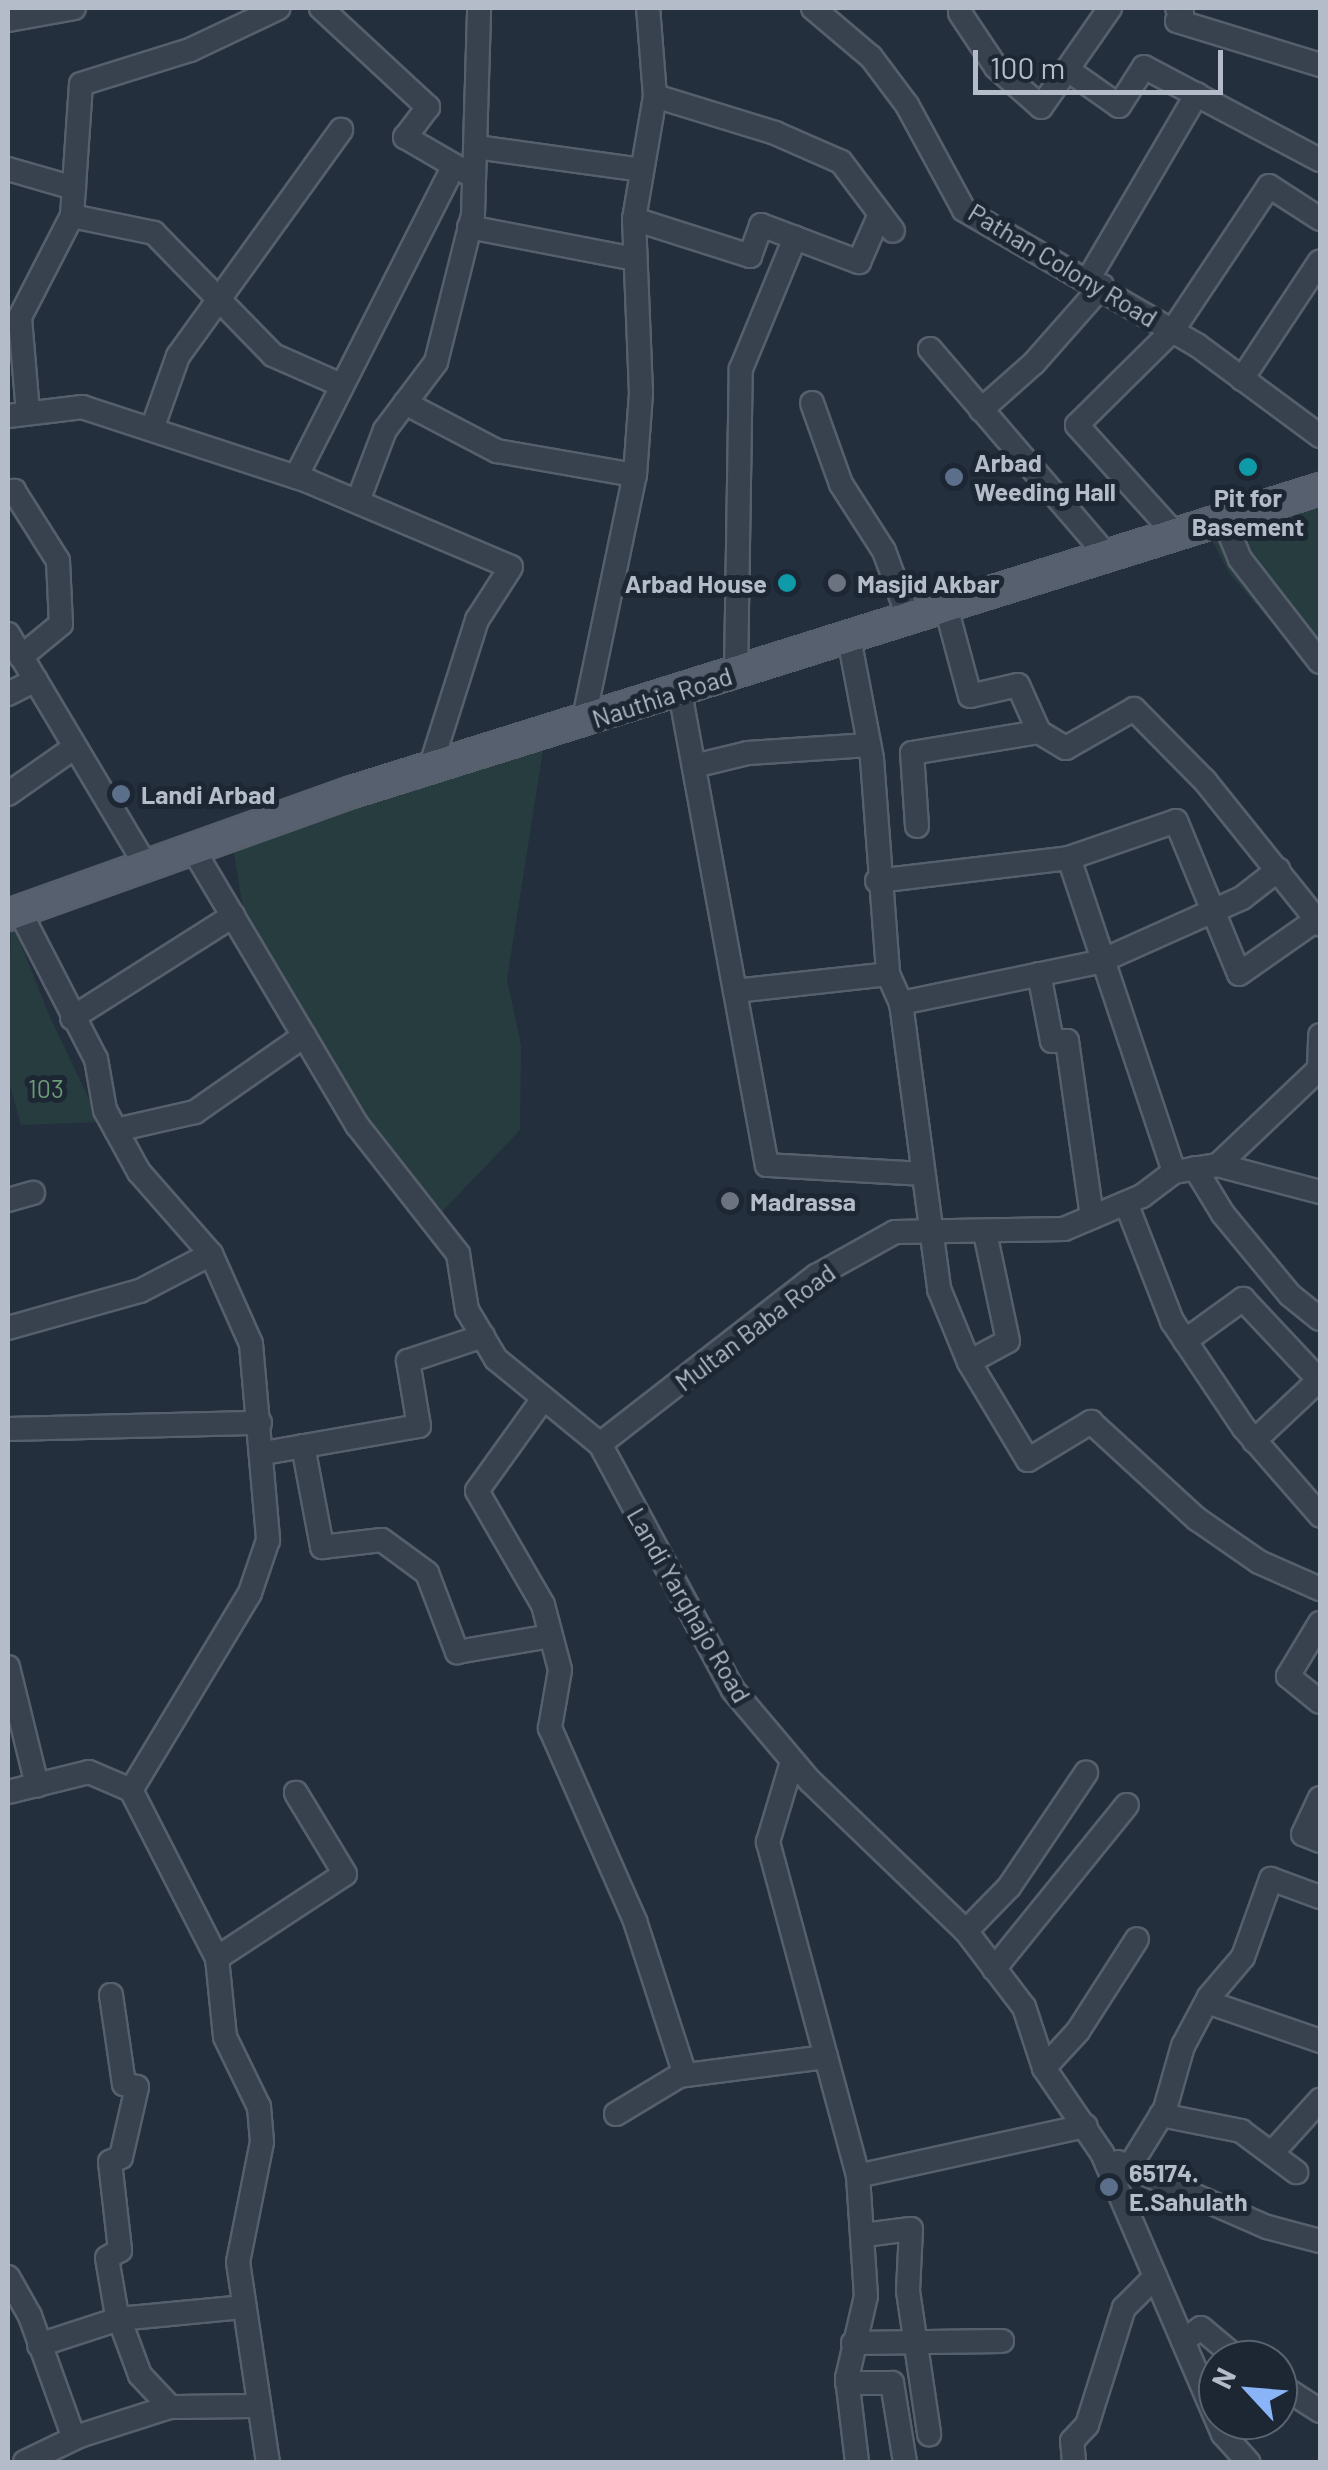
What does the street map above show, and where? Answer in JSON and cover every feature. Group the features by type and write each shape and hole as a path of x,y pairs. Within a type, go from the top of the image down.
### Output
{"main road":[{"name":"Nauthia Road","path":"13,912 144,862 430,768 1320,489"}],"street":[{"path":"8,20 74,8"},
{"path":"279,8 190,50 81,84 72,216 20,317 18,414 82,407 296,477 510,566 477,620 430,768"},
{"path":"320,8 428,107 405,137 475,178"},
{"path":"358,502 386,430 436,362 470,227 479,8"},
{"path":"583,723 634,475 642,393 634,219 655,96 648,8"},
{"name":"Pathan Colony Road","path":"813,8 841,16 907,105 964,210 1095,282 1172,330 1320,436"},
{"path":"960,9 996,67 1041,107 1110,8"},
{"path":"1177,8 1182,11 1177,22 1320,65"},
{"path":"1068,70 1119,106 1144,67 1320,160"},
{"path":"982,410 1034,363 1095,282 1197,94"},
{"path":"634,219 750,256 761,226 858,262 887,223 841,162 776,133 655,96"},
{"path":"152,429 178,356 341,130"},
{"path":"476,147 641,170"},
{"path":"296,477 454,166"},
{"path":"8,169 74,188"},
{"path":"1176,535 1077,425 1172,330 1269,186 1320,218"},
{"path":"72,216 154,233 216,302 273,355 341,385"},
{"path":"470,227 635,259"},
{"path":"736,673 741,369 796,238"},
{"path":"1242,379 1320,260"},
{"path":"930,350 1108,556"},
{"path":"812,403 841,484 884,551 909,619"},
{"path":"405,404 496,451 634,475"},
{"path":"8,494 14,491 58,561 62,624 21,657"},
{"path":"1224,520 1240,559 1320,662"},
{"path":"877,881 1068,858 1176,821 1210,914 1239,974 1318,922 1205,781 1134,708 1066,748 1039,732 1018,685 970,696 946,607"},
{"path":"8,634 72,748 144,862"},
{"path":"849,638 869,745 877,881 888,974 901,1003 929,1232 939,1289 969,1362 1028,1460 1091,1422 1196,1519 1259,1562 1320,1589"},
{"path":"8,694 36,680"},
{"path":"680,692 767,1165 922,1174"},
{"path":"917,826 912,753 1039,732"},
{"path":"694,766 748,753 869,745"},
{"path":"8,794 72,748"},
{"name":"Landi Yarghajo Road","path":"193,849 357,1124 458,1254 467,1310 496,1359 600,1444 733,1690 792,1762 966,1930 1024,2007 1044,2068 1102,2153 1223,2434 1248,2462"},
{"path":"1068,858 1098,962 1196,1168 1223,1214 1290,1295 1320,1319"},
{"path":"901,1003 1098,962 1210,914 1278,870"},
{"path":"13,912 96,1058 105,1110 139,1172 211,1254 251,1344 264,1453 268,1540 250,1593 131,1790"},
{"path":"72,1018 233,916"},
{"path":"735,990 888,974"},
{"path":"1040,974 1052,1042 1068,1042 1092,1217"},
{"name":"Multan Baba Road","path":"600,1444 816,1276 895,1232 985,1234 1064,1229 1196,1168 1319,1069 1320,1035"},
{"path":"116,1130 195,1112 304,1036"},
{"path":"1196,1168 1320,1192"},
{"path":"8,1200 33,1193"},
{"path":"1126,1202 1185,1341 1254,1441 1320,1515"},
{"path":"969,1362 1008,1341 985,1234"},
{"path":"8,1328 140,1291 211,1254"},
{"path":"1185,1341 1243,1299 1319,1380 1254,1441"},
{"path":"264,1453 419,1426 408,1361 483,1336"},
{"path":"543,1400 477,1492 542,1605 560,1670 550,1728 634,1921 685,2075"},
{"path":"8,1429 260,1423"},
{"path":"303,1446 322,1547 382,1540 428,1574 457,1652 551,1636"},
{"path":"1320,1623 1288,1676 1320,1702"},
{"path":"8,1667 10,1692 36,1785"},
{"path":"792,1762 768,1842 858,2176 866,2306 853,2343 847,2383 856,2462"},
{"path":"8,1792 89,1772 131,1790 217,1958 225,2036 259,2108 262,2142 240,2246 244,2306 268,2462"},
{"path":"966,1930 1010,1887 1086,1773"},
{"path":"217,1958 345,1874 296,1793"},
{"path":"1320,1798 1304,1834 1320,1841"},
{"path":"994,1969 1128,1805"},
{"path":"1128,2168 1161,2115 1183,2046 1207,2002 1243,1958 1271,1879 1320,1896"},
{"path":"1044,2068 1078,2031 1138,1940"},
{"path":"110,1996 124,2084 137,2086 122,2158 110,2162 120,2250 106,2258 119,2319 140,2375 170,2407"},
{"path":"1207,2002 1320,2041"},
{"path":"616,2114 685,2075 826,2057"},
{"path":"1272,2153 1320,2100"},
{"path":"1161,2115 1241,2131 1296,2172"},
{"path":"858,2176 1086,2126"},
{"path":"1102,2153 1128,2168 1267,2227 1320,2241"},
{"path":"864,2235 911,2229 913,2340 929,2434"},
{"path":"8,2277 74,2438"},
{"path":"1074,2462 1072,2442 1087,2425 1124,2308 1156,2277"},
{"path":"38,2345 119,2319 244,2306"},
{"path":"1183,2341 1201,2328 1216,2340"},
{"path":"853,2343 1002,2341"},
{"path":"847,2383 892,2382 905,2462"},
{"path":"1298,2397 1320,2411"},
{"path":"25,2462 74,2438 170,2407 258,2406"}],"green space":[{"path":"1320,496 1320,653 1307,664 1229,573 1208,532"},
{"path":"544,744 507,979 521,1045 520,1130 438,1216 355,1110 245,921 233,847"},
{"name":"103","path":"11,919 49,1015 100,1122 21,1125 8,1078"}],"place":[{"name":"Pit for Basement","path":"1248,467"},
{"name":"Arbad Weeding Hall","path":"954,477"},
{"name":"Arbad House","path":"787,583"},
{"name":"Masjid Akbar","path":"837,583"},
{"name":"Landi Arbad","path":"121,794"},
{"name":"Madrassa","path":"730,1201"},
{"name":"65174. E.Sahulath","path":"1109,2187"}]}
